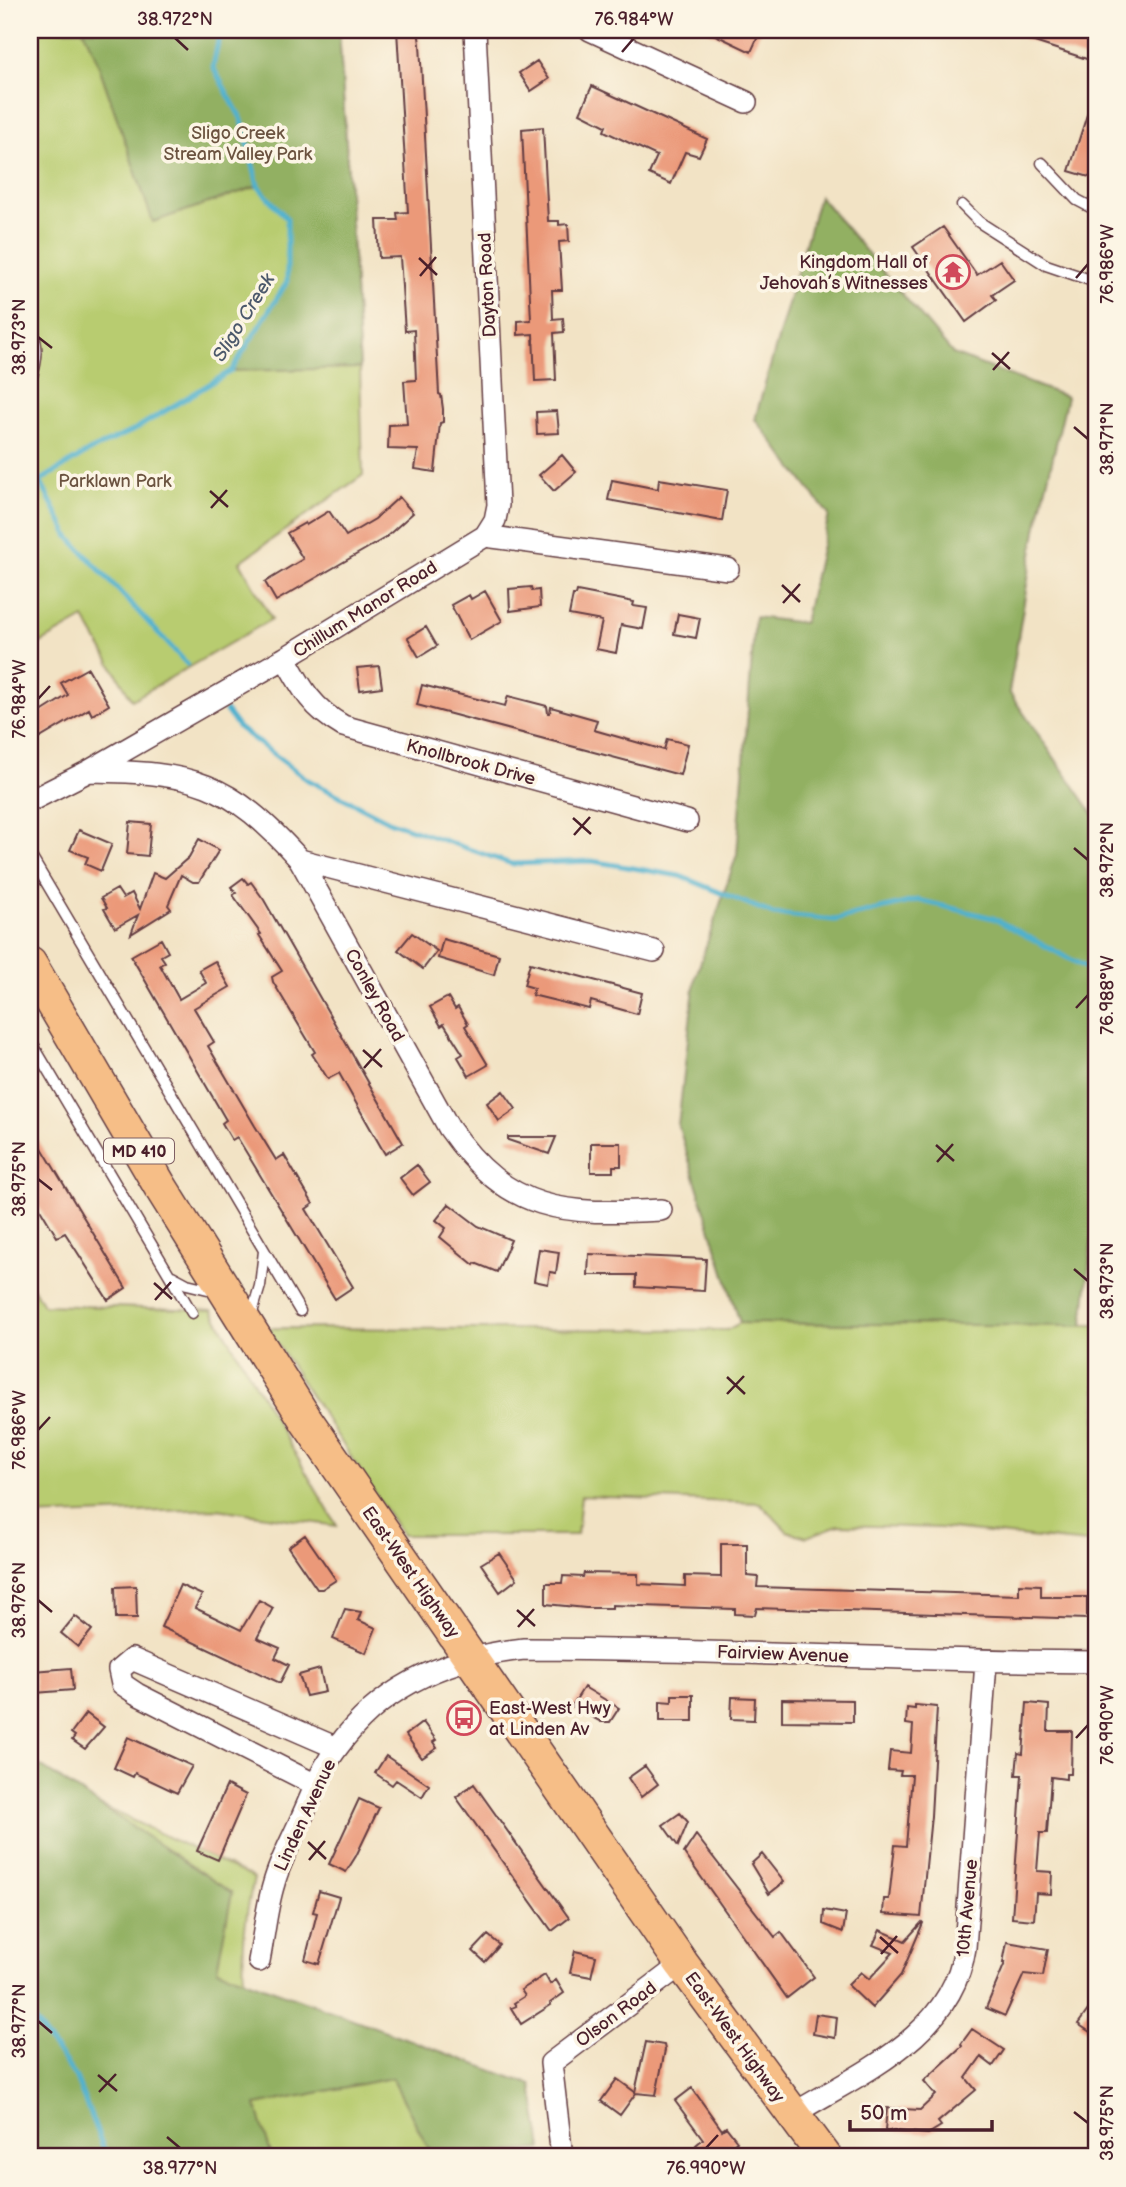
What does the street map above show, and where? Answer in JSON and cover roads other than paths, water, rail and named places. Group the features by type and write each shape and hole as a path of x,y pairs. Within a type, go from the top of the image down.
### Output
{"main road":[{"name":"East-West Highway","path":"30,964 160,1186 306,1420 682,1964 825,2157"}],"street":[{"name":"Dayton Road","path":"475,30 498,505 495,520 485,536"},
{"path":"590,30 746,102"},
{"path":"485,536 728,569"},
{"name":"Chillum Manor Road","path":"30,801 89,771 285,658 485,536"},
{"name":"Knollbrook Drive","path":"285,658 306,696 319,711 343,726 687,821"},
{"name":"Conley Road","path":"89,771 145,772 180,777 210,786 257,816 300,860 449,1128 475,1163 507,1188 524,1197 566,1210 605,1213 661,1210"},
{"path":"300,860 654,951"},
{"name":"Fairview Avenue","path":"471,1659 505,1651 558,1649 661,1650 986,1662 1096,1662"},
{"name":"Linden Avenue","path":"259,1961 274,1882 316,1785 337,1748 370,1712 407,1684 443,1666 471,1659"},
{"path":"316,1785 137,1694 122,1684 119,1670 132,1660 337,1748"},
{"name":"10th Avenue","path":"793,2114 890,2057 909,2042 940,2008 954,1986 965,1948 986,1662"},
{"name":"Olson Road","path":"562,2157 551,2063 682,1964"}],"lane":[{"path":"1042,163 1077,200 1096,210"},
{"path":"962,205 979,222 1046,265 1096,282"},
{"path":"30,322 37,363 30,381"},
{"path":"30,855 300,1311"},
{"path":"30,1040 192,1313"},
{"path":"253,1335 250,1314 260,1286 264,1251"},
{"path":"167,1272 187,1284 228,1295"}],"waterway":[{"name":"Sligo Creek","path":"30,487 91,450 132,431 231,371 287,282 287,219 258,186 242,120 213,67 220,32 218,30"},
{"path":"40,481 69,537 187,664"},
{"path":"226,711 239,728 308,780 391,822 512,864 592,861 680,876 773,914 835,920 918,900 993,918 1096,973"},
{"name":"Sligo Creek","path":"30,2015 75,2076 107,2157"}],"place":[{"name":"Kingdom Hall of Jehovah’s Witnesses","path":"953,272"},
{"name":"East-West Hwy at Linden Av","path":"464,1718"}],"park label":[{"name":"Sligo Creek Stream Valley Park","path":"238,143"},
{"name":"Parklawn Park","path":"115,481"}]}
